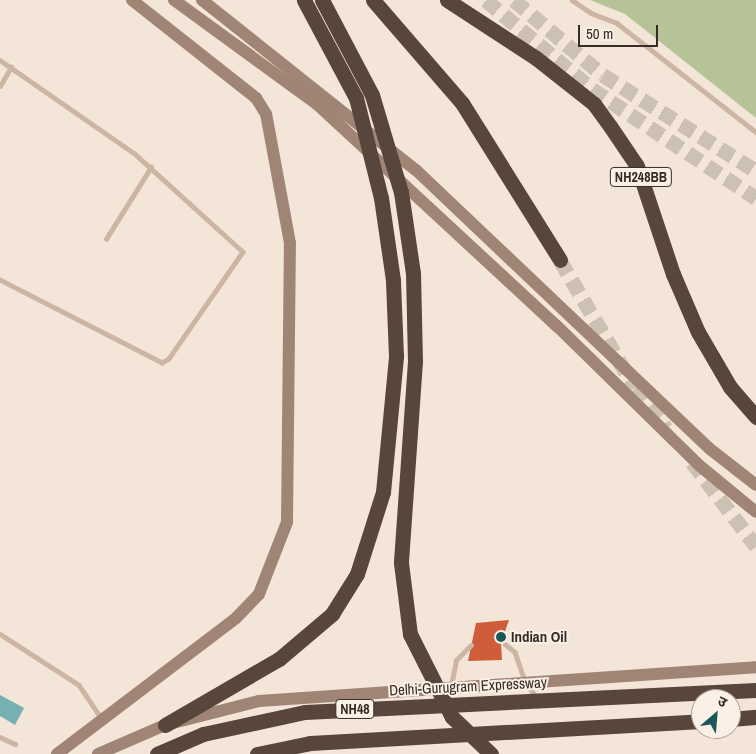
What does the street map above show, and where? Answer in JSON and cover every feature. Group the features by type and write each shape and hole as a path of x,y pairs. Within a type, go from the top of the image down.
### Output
{"highway":[{"path":"165,725 279,660 332,614 357,574 382,492 396,356 393,280 381,198 356,98 304,0"},
{"path":"322,0 372,95 401,192 413,273 415,361 401,564 410,634 452,717 491,754"},
{"path":"374,0 462,103 560,260"},
{"name":"NH248BB","path":"447,0 536,58 594,104 637,166 698,332 730,387 756,417"},
{"name":"Delhi-Gurugram Expressway","path":"158,754 203,734 305,712 756,690"},
{"path":"741,718 756,717"},
{"name":"NH48","path":"257,754 310,743 691,722"}],"main road":[{"path":"57,754 214,638 259,594 284,537 291,478 290,243 283,188 266,114 256,98 132,0"},
{"path":"174,0 318,105 557,326 700,466 756,512"},
{"path":"202,0 416,170 710,449 756,485"},
{"path":"98,754 165,725 259,701 756,667"}],"lane":[{"path":"572,0 591,13 617,22 756,132"},
{"path":"0,60 151,167 243,252 169,359 151,360 0,280"},
{"path":"0,86 11,67"},
{"path":"106,239 151,167"},
{"path":"0,634 79,685 102,720"},
{"path":"505,644 515,652 526,684 541,700"},
{"path":"451,687 456,660 471,645"},
{"path":"0,737 15,744"}],"green space":[{"path":"590,0 756,0 756,118 625,14"}],"water":[{"path":"0,695 24,708 15,725 0,716"}],"building":[{"path":"509,620 501,643 502,660 468,661 476,623"}],"tunnel":[{"path":"486,0 592,89 756,198"},
{"path":"514,0 603,75 756,171"},
{"path":"560,260 635,388 666,428"},
{"path":"692,462 756,546"}],"place":[{"name":"Indian Oil","path":"501,637"}]}
